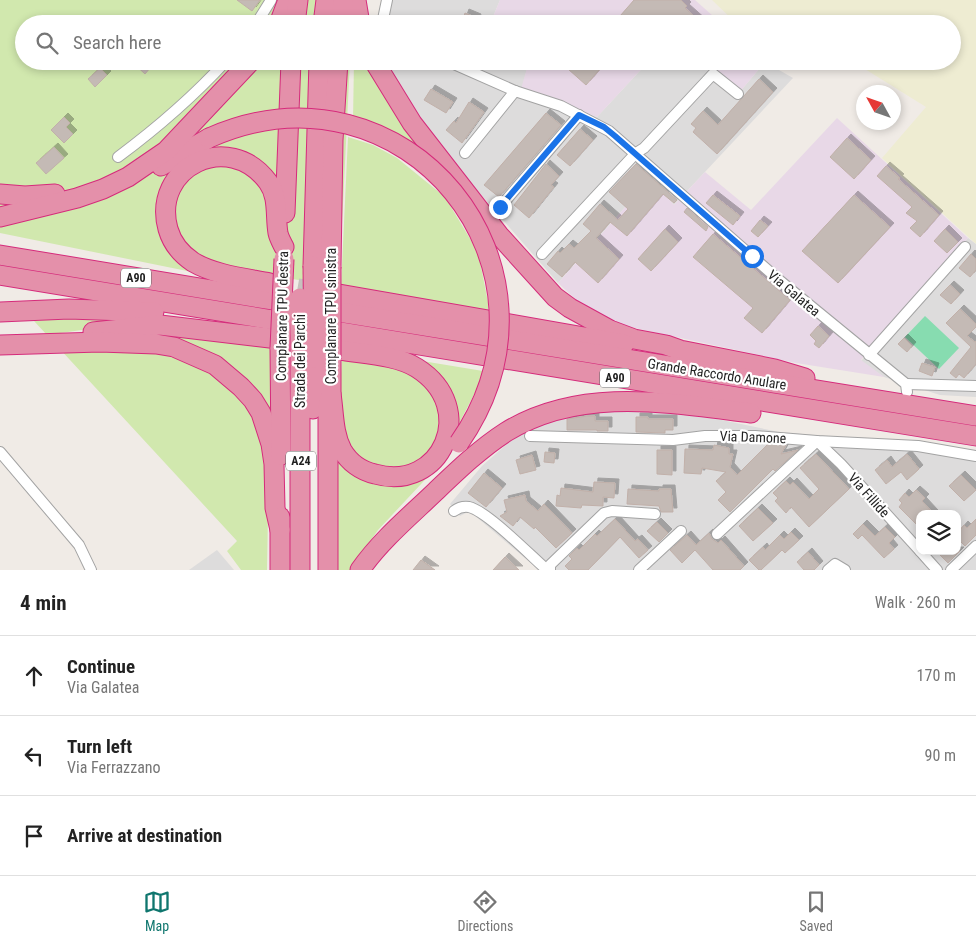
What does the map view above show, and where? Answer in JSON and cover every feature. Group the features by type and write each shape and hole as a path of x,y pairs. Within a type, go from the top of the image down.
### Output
{"highway":[{"path":"282,15 288,0"},
{"path":"296,15 298,0"},
{"path":"312,15 314,0"},
{"path":"324,15 326,0"},
{"path":"342,15 343,0"},
{"path":"356,0 358,15"},
{"path":"0,217 77,198 103,189 128,177 166,151 242,70"},
{"name":"Complanare TPU destra","path":"280,570 274,336 302,260 286,154 291,70"},
{"name":"Strada dei Parchi","path":"308,70 302,260 325,350 311,570"},
{"name":"Strada dei Parchi","path":"302,260 318,70"},
{"name":"Complanare TPU sinistra","path":"302,260 333,140 337,70"},
{"path":"380,70 412,123 499,235 556,297 570,308 610,330 634,339 775,369 877,400"},
{"path":"0,226 53,216 92,204 127,187 209,138 238,126 275,119 307,117 342,122 376,133 408,150 432,170 454,193 472,220 488,254 497,286 500,326 496,362 489,387 476,417 459,443 435,473 382,530 353,570"},
{"path":"0,194 25,196 58,194 100,182 125,171 147,157 195,118"},
{"name":"A90","path":"0,255 271,292 204,268 185,256 173,241 166,222 167,200 170,190 185,170 205,158 226,156 246,162 261,173 272,189 277,210 278,234 302,260"},
{"name":"A90","path":"0,275 193,307 274,336"},
{"name":"Grande Raccordo Anulare","path":"680,350 665,351 339,303 877,400 976,416"},
{"path":"0,312 94,309 165,313 193,307"},
{"path":"41,342 53,337 160,325 274,336"},
{"path":"0,345 41,342 128,342 156,344 174,347 215,365 229,375 253,400 267,428 272,444 275,508 280,530"},
{"path":"325,350 404,362 416,367 435,383 443,393 448,406 448,434 444,445 427,466 406,476 381,476 370,473 359,468 343,451 336,431 331,394"},
{"name":"Strada dei Parchi","path":"300,570 325,350"},
{"name":"Complanare TPU sinistra","path":"325,350 331,394 328,408 328,570"},
{"name":"Grande Raccordo Anulare","path":"325,350 734,398 976,436"},
{"path":"360,570 373,553 402,523 478,453 494,440 519,425 556,410 606,401 634,401 721,409 856,426 871,426 891,422"}],"street":[{"path":"262,15 271,0"},
{"path":"384,15 388,0"},
{"path":"118,157 151,132 217,70"},
{"name":"Via Galatea","path":"467,70 515,91 561,106 609,131 906,388 976,386"},
{"path":"542,254 713,74 738,94"},
{"path":"465,153 515,91"},
{"path":"500,207 579,115"},
{"path":"869,355 965,247"},
{"name":"Via Damone","path":"530,436 673,440 706,436 755,436 817,441 918,444 976,456"},
{"path":"717,534 817,441"},
{"name":"Via Fillide","path":"817,441 841,464 916,547"},
{"path":"0,452 78,544 90,564 91,570"},
{"path":"454,511 468,507 485,515 549,570"},
{"path":"549,570 550,564 604,513 655,514"},
{"path":"639,570 681,531"},
{"path":"951,570 976,546"},
{"name":"Via Fillide","path":"923,555 935,570"},
{"path":"828,570 835,564 845,570"}],"shaded area":[{"path":"383,0 500,0 494,15 379,15"},
{"path":"500,0 695,0 712,15 494,15"},
{"path":"712,0 976,0 976,244 882,158 926,107 901,91 901,85 891,85 866,70 961,70 961,15 728,15"},
{"path":"392,70 527,70 522,89 597,117 641,70 708,70 737,95 758,70 779,70 793,78 674,205 649,180 558,283 468,180 405,100"},
{"path":"526,70 641,70 597,117 521,89"},
{"path":"708,70 758,70 738,94"},
{"path":"837,118 968,238 861,360 884,377 796,363 616,324 585,308 558,283 650,179 674,205 705,172 751,210"},
{"path":"968,238 976,244 976,397 940,395 884,377 861,361"},
{"path":"626,406 712,418 779,432 860,439 976,453 976,570 539,570 473,514 468,512 460,516 450,504 482,466 508,443 535,426 576,411"},
{"path":"217,550 234,570 189,570"}],"green space":[{"path":"0,0 357,0 354,15 15,15 15,70 350,70 339,286 272,276 197,273 0,233"},
{"path":"354,70 372,70 437,167 353,120"},
{"path":"348,137 373,145 397,158 445,197 478,252 488,302 488,316 341,287"},
{"path":"82,316 130,323 47,335 34,321"},
{"path":"925,316 959,348 939,369 905,337"},
{"path":"128,331 152,331 271,345 272,412 253,385 227,363 212,355"},
{"path":"58,347 157,351 205,365 250,402 269,460 267,570 241,570 227,551 237,541"},
{"path":"404,358 483,371 482,379 436,468 378,530 350,570 335,570 334,448 339,454 414,478 455,418"},
{"path":"342,359 415,371 444,409 434,450 407,469 368,466 347,445 339,405"}],"building":[{"path":"237,0 260,0 252,11"},
{"path":"634,0 681,0 687,6 685,8 693,15 621,15"},
{"path":"98,70 102,70 107,75 95,87 88,79"},
{"path":"569,70 599,70 586,85"},
{"path":"759,79 773,92 717,154 693,132 696,128 691,124 703,111 718,125"},
{"path":"431,89 453,102 446,113 424,100"},
{"path":"469,102 484,112 462,143 446,130 454,121 456,123"},
{"path":"546,113 561,125 499,197 484,185"},
{"path":"64,117 70,123 66,127 73,134 64,143 51,130"},
{"path":"580,129 593,140 570,166 557,155"},
{"path":"847,138 871,160 854,179 830,157"},
{"path":"54,147 64,158 46,174 36,163"},
{"path":"546,164 559,176 551,185 554,187 529,218 514,205"},
{"path":"636,164 677,200 674,203 663,194 627,236 610,222 596,238 619,259 598,283 575,262 562,277 547,264 558,251 560,253 569,244 574,248 591,231 583,224 600,204 618,220 628,209 609,192"},
{"path":"886,166 939,215 920,237 910,228 917,221 906,213 912,207 877,176"},
{"path":"713,195 740,216 733,225 706,203"},
{"path":"854,195 890,227 838,283 802,251"},
{"path":"687,208 708,227 706,231 684,212"},
{"path":"760,220 768,226 758,237 751,231"},
{"path":"665,229 678,242 651,271 638,259"},
{"path":"945,229 958,242 947,253 934,241"},
{"path":"713,234 790,300 762,333 744,318 753,308 693,257"},
{"path":"971,254 976,259 976,270 970,277 959,268"},
{"path":"950,285 960,294 951,304 940,295"},
{"path":"960,309 976,324 976,327 967,336 976,341 976,364 964,378 959,374 956,378 950,373 971,347 946,323"},
{"path":"818,326 829,336 819,348 814,344 816,341 810,335"},
{"path":"904,338 912,346 907,352 898,344"},
{"path":"922,363 935,367 932,376 919,371"},
{"path":"595,416 595,421 608,421 608,431 567,430 567,419"},
{"path":"636,417 673,419 673,430 665,430 665,433 636,432"},
{"path":"768,444 786,445 781,454 798,450 775,471 773,469 730,512 718,500 726,492 716,481 726,472 702,468 701,474 684,473 685,449 713,450 714,445 729,448 729,454 733,454 730,467 737,475"},
{"path":"657,450 672,450 672,475 657,474"},
{"path":"545,452 555,453 554,463 544,462"},
{"path":"816,454 849,489 809,527 791,507 786,513 775,501 778,498 773,493 786,481 790,485 793,482 809,499 819,489 800,468"},
{"path":"907,454 919,469 907,480 901,472 886,484 875,470 887,460 892,467"},
{"path":"532,455 536,470 520,474 516,460"},
{"path":"484,473 502,488 486,507 468,493"},
{"path":"961,475 976,490 964,501 949,486"},
{"path":"594,482 615,483 614,498 603,497 603,506 582,505 581,508 556,506 557,495 560,496 561,488 593,492"},
{"path":"628,489 659,491 659,489 671,489 673,512 661,512 659,506 627,504"},
{"path":"916,490 925,498 922,501 930,510 916,510 916,524 899,507 902,503 899,500 905,493 909,497"},
{"path":"525,495 526,501 538,511 544,504 572,533 556,548 535,527 534,529 520,517 513,526 500,516 507,512 504,500"},
{"path":"758,508 773,523 753,541 739,526"},
{"path":"615,519 635,541 638,539 648,550 639,558 620,537 588,570 569,570 565,566 572,559 569,556 577,548 579,550 595,534 597,536"},
{"path":"976,519 976,535 965,546 961,542 961,528 964,525 967,528"},
{"path":"657,522 668,533 659,542 647,531"},
{"path":"863,524 875,536 885,527 895,537 889,543 894,549 884,558 862,535 858,539 853,534"},
{"path":"791,532 799,540 785,553 782,550 761,570 749,560 763,547 765,550 780,535 784,539"},
{"path":"709,533 712,539 718,543 721,540 744,566 740,570 713,570 695,550 682,563 670,550 687,535 696,545"},
{"path":"808,552 819,565 814,570 804,570 797,562"},
{"path":"940,555 956,555 948,563"},
{"path":"505,557 519,570 493,570"},
{"path":"421,560 435,570 413,570"}],"tunnel":[{"path":"270,283 328,293"}],"route":[{"path":"500,207 579,115 604,127 636,153 752,256"}]}
